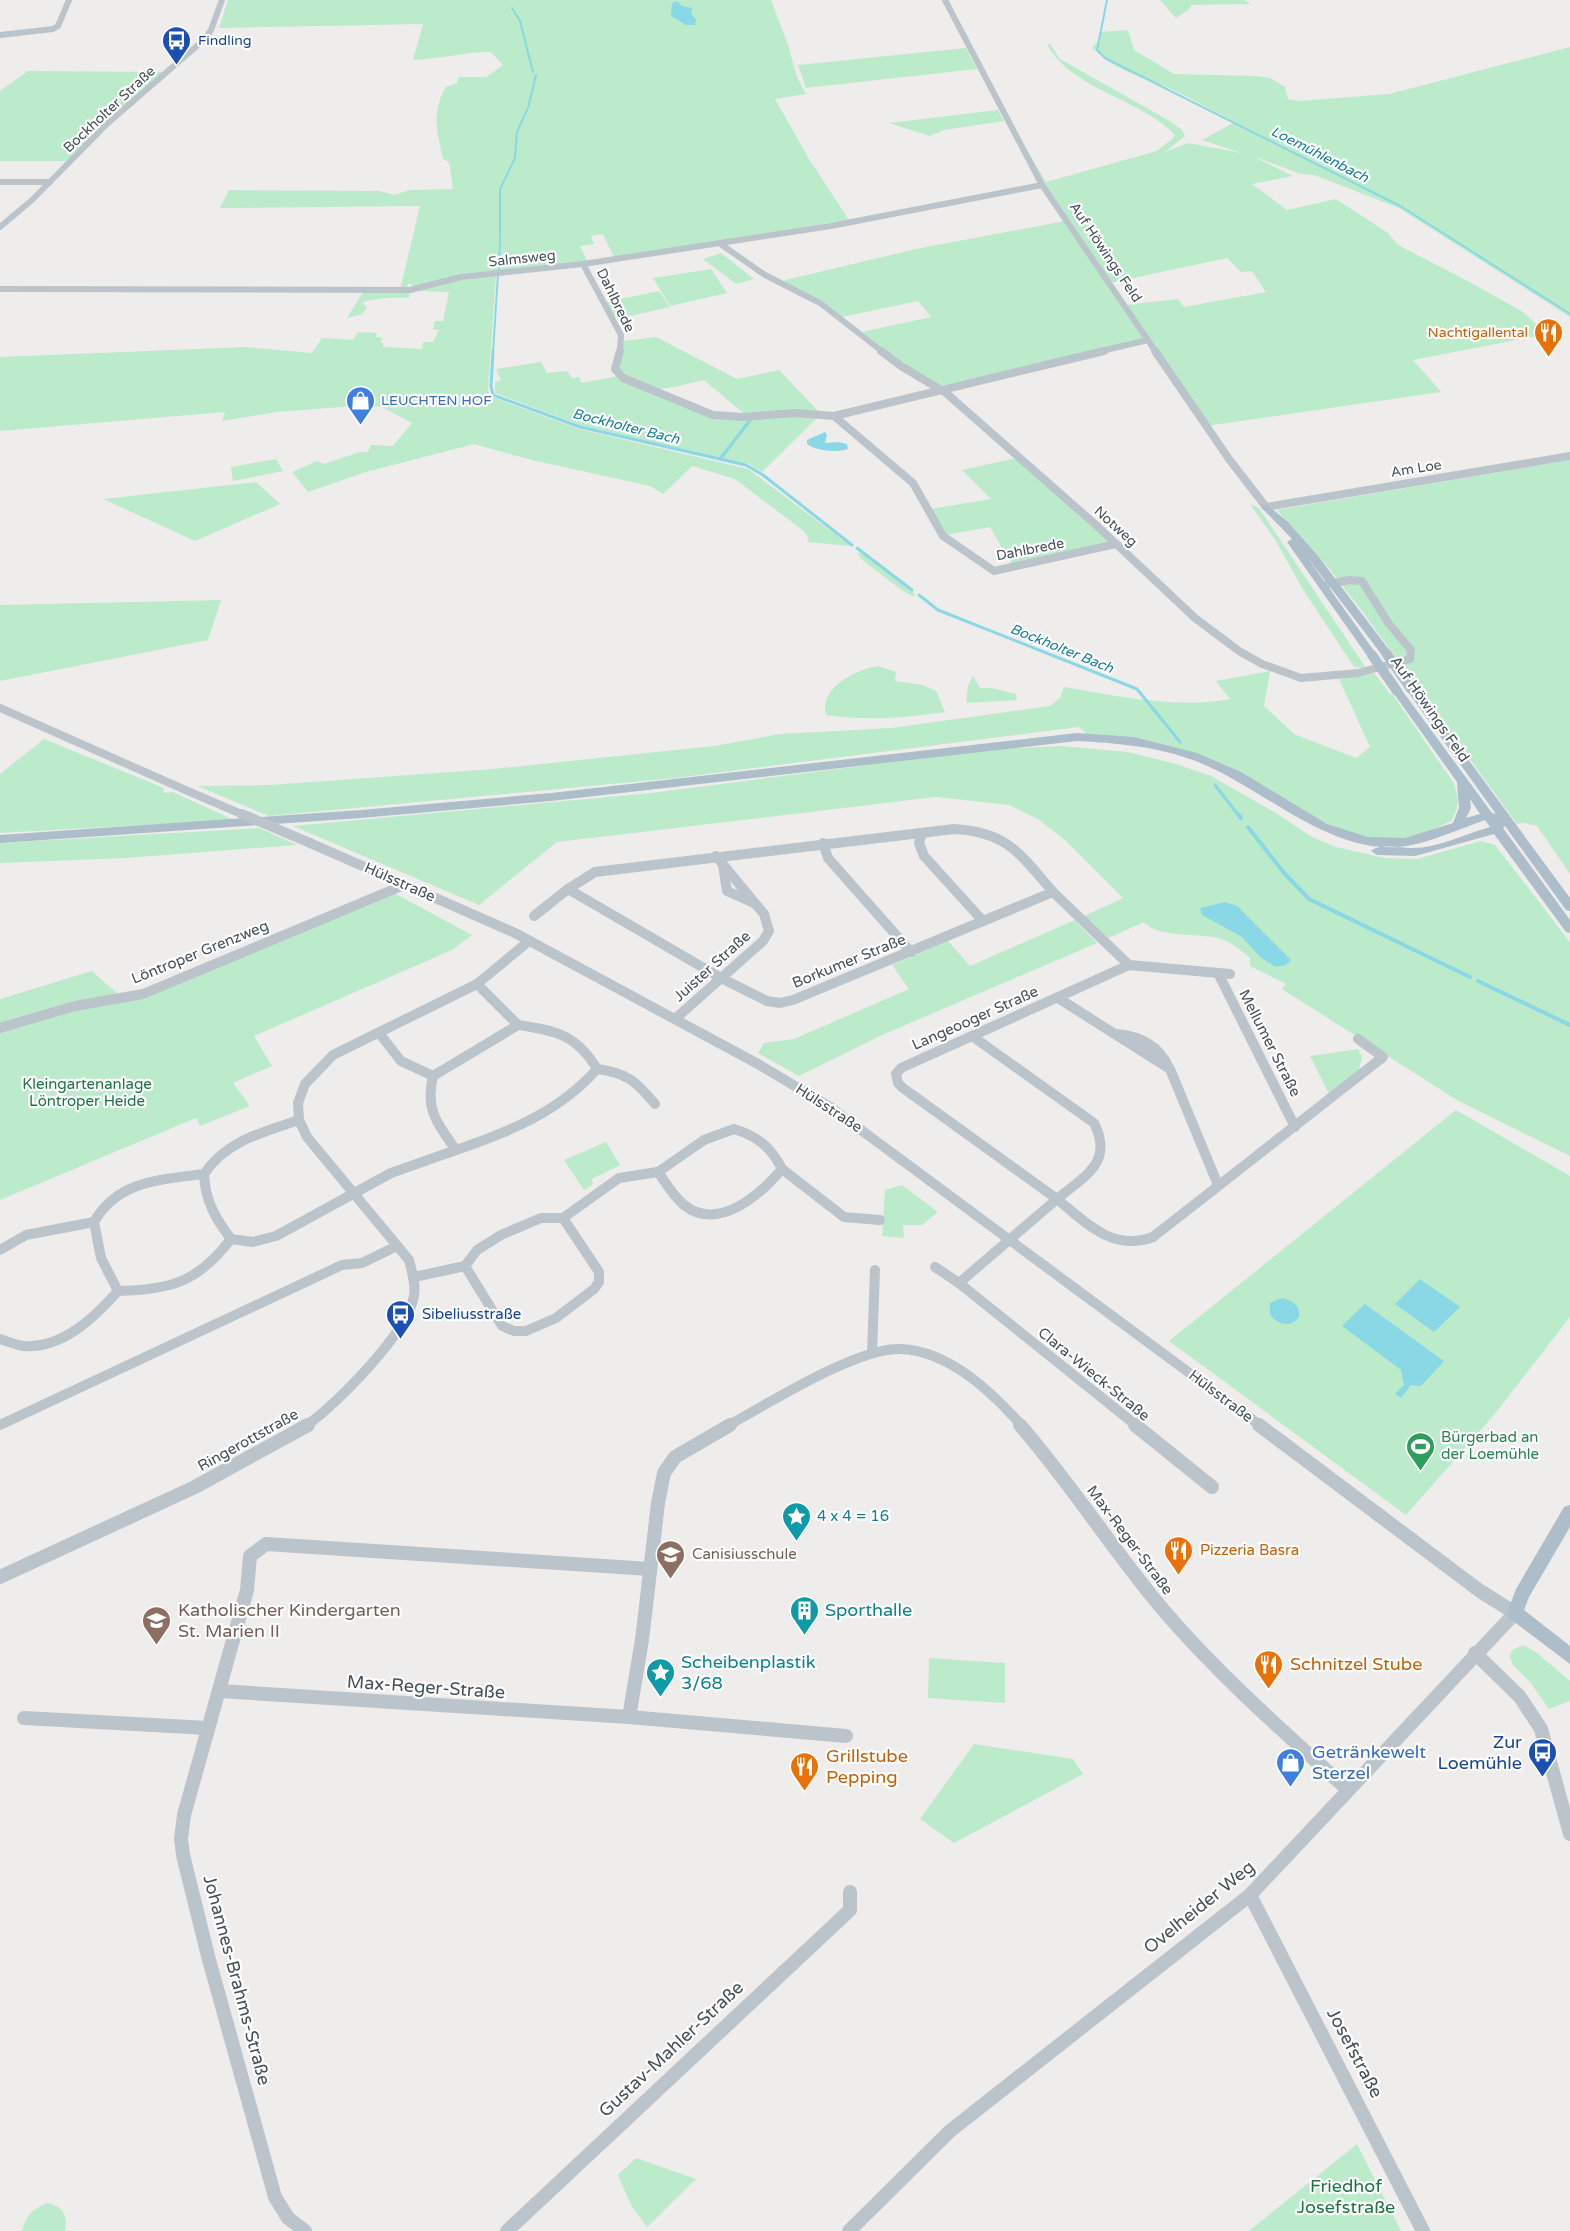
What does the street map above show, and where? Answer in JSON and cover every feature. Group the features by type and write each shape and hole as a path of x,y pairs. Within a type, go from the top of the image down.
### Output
{"main road":[{"name":"Auf Höwings Feld","path":"1266,507 1290,528 1335,583 1386,653 1570,930"},
{"name":"Auf Höwings Feld","path":"1266,507 1486,816"},
{"path":"0,839 361,814 551,797 712,780 1057,737 1134,741 1193,756 1237,775 1323,827 1367,842 1406,842 1486,816 1500,824"},
{"path":"1015,742 1104,744 1176,758 1229,779 1321,836 1366,849 1415,852 1500,824"},
{"path":"1457,826 1465,808 1462,782"},
{"name":"Auf Höwings Feld","path":"1500,824 1570,907"},
{"name":"Ovelheider Weg","path":"1515,1613 1522,1594 1570,1512"},
{"name":"Hülsstraße","path":"1515,1613 1570,1656"}],"street":[{"path":"0,35 53,29 58,26 69,0"},
{"name":"Bockholter Straße","path":"0,227 50,182 108,123 205,39 211,30 222,0"},
{"name":"Auf Höwings Feld","path":"945,0 1042,185 1229,459 1266,507"},
{"path":"0,182 50,182"},
{"name":"Salmsweg","path":"0,289 410,290 461,277 583,264 831,226 1042,185"},
{"name":"Notweg","path":"719,243 765,275 820,303 901,366 940,390 1116,544 1192,615 1236,648 1272,669 1302,678 1404,663 1410,659 1411,650 1389,624 1362,581 1353,580 1323,585"},
{"name":"Dahlbrede","path":"583,264 621,335 621,347 615,369 623,378 681,404 713,415 743,417 795,413 834,416 1148,340"},
{"name":"Dahlbrede","path":"834,416 913,483 943,536 994,571 1116,544"},
{"name":"Am Loe","path":"1266,507 1570,456"},
{"name":"Hülsstraße","path":"0,708 500,925 758,1064 830,1107 1011,1239 1480,1591 1515,1613"},
{"path":"534,916 595,872 954,828 990,832 1014,847 1053,892 1129,965 1230,974"},
{"path":"922,833 919,843 924,856 983,921"},
{"path":"823,843 828,858 911,952"},
{"name":"Juister Straße","path":"675,1019 770,932 770,924 757,904 716,856"},
{"name":"Löntroper Grenzweg","path":"0,1028 75,1006 143,994 404,885"},
{"name":"Borkumer Straße","path":"568,890 721,978 767,1001 780,1003 793,1000 1053,892"},
{"path":"529,941 477,984 333,1055 315,1071 305,1084 298,1103 299,1120 307,1137 409,1260 414,1277 465,1266 477,1250 501,1235 541,1218 563,1218 618,1178 658,1172 704,1140 734,1129 748,1133 763,1142 775,1155 782,1168 844,1217 880,1220"},
{"name":"Langeooger Straße","path":"1129,965 901,1068 897,1074 898,1083 1107,1236 1131,1244 1153,1237 1383,1057 1358,1039"},
{"name":"Mellumer Straße","path":"1218,973 1295,1127"},
{"path":"477,984 518,1025"},
{"path":"1058,998 1170,1069 1218,1185"},
{"path":"456,1150 432,1114 428,1096 433,1076 518,1025 551,1029 574,1039 590,1053 597,1069"},
{"path":"379,1033 401,1061 433,1076"},
{"path":"959,1283 1098,1163 1104,1152 1100,1132 1094,1123 972,1036"},
{"path":"597,1069 619,1072 632,1077 655,1104"},
{"path":"299,1120 229,1147 213,1159 204,1174 206,1202 231,1239 253,1242 276,1236 392,1173 483,1141 559,1104 585,1084 597,1069"},
{"path":"658,1172 685,1206 700,1214 714,1215 733,1211 773,1180 782,1168"},
{"path":"118,1291 95,1246 94,1222 104,1205 122,1192 145,1183 204,1174"},
{"path":"465,1266 502,1326 514,1331 526,1331 556,1318 594,1289 599,1282 599,1272 563,1218"},
{"path":"0,1250 26,1235 94,1222"},
{"path":"0,1339 21,1346 40,1345 60,1339 92,1320 118,1291 143,1291 167,1287 205,1268 231,1239"},
{"path":"0,1425 342,1265 362,1263 397,1246"},
{"name":"Clara-Wieck-Straße","path":"934,1267 959,1283 1212,1487"},
{"path":"872,1353 875,1270"},
{"name":"Ringerottstraße","path":"0,1577 195,1487 303,1429 328,1410 395,1335 407,1317 414,1296 414,1277"},
{"name":"Max-Reger-Straße","path":"629,1717 658,1503 664,1473 675,1457 825,1374 872,1353 903,1349 935,1355 965,1371 990,1392 1036,1442 1162,1610 1227,1680 1347,1789"},
{"name":"Johannes-Brahms-Straße","path":"305,2231 288,2218 275,2197 208,1956 181,1839 184,1815 247,1590 250,1556 266,1544 650,1569"},
{"name":"Ovelheider Weg","path":"849,2231 950,2131 1250,1895 1347,1789 1515,1613"},
{"path":"1475,1653 1510,1686 1534,1716 1541,1729 1570,1834"},
{"name":"Max-Reger-Straße","path":"220,1691 629,1717 846,1736"},
{"path":"24,1718 208,1728"},
{"name":"Gustav-Mahler-Straße","path":"507,2231 850,1910 850,1892"},
{"name":"Josefstraße","path":"1250,1895 1423,2231"}],"green space":[{"path":"228,0 771,0 797,77 806,94 775,99 809,159 849,220 614,257 603,234 591,236 594,244 580,246 587,261 459,276 411,289 412,284 408,284 407,289 400,290 420,206 220,208 229,190 379,191 394,195 410,190 453,189 449,162 443,159 437,131 438,105 441,96 446,87 457,83 459,77 486,77 503,65 491,52 413,60 423,24 219,28"},
{"path":"1160,0 1244,0 1251,4 1192,5 1176,18"},
{"path":"1128,30 1134,50 1174,74 1270,78 1285,87 1288,99 1299,101 1389,94 1570,47 1570,317 1399,208 1314,175 1301,174 1252,156 1293,176 1252,184 1287,210 1336,199 1388,233 1398,245 1523,312 1547,334 1413,360 1441,392 1207,426 1148,340 935,387 862,332 931,317 918,301 842,317 823,303 781,281 916,249 1065,221 1062,220 1022,151 1027,150 1046,182 1157,151 1173,138 1175,135 1160,122 1072,72 1058,60 1047,44 1050,44 1060,59 1182,130 1185,136 1165,152 1188,143 1241,153 1202,140 1235,122 1169,88 1128,72 1100,55 1092,47 1100,40 1100,32","holes":["1227,258 1241,272 1252,271 1266,292 1184,307 1178,299 1125,305 1110,283"]},
{"path":"966,48 977,69 806,88 798,65"},
{"path":"28,71 163,72 68,161 0,161 0,91"},
{"path":"998,110 1004,121 944,130 930,136 889,123"},
{"path":"721,253 754,279 736,284 703,259"},
{"path":"711,269 727,293 670,306 653,278"},
{"path":"496,275 488,390 490,396 579,429 748,469 851,546 807,542 809,540 805,532 735,479 692,466 663,494 650,486 532,460 474,444 366,472 308,492 292,472 317,461 324,464 360,452 368,452 371,445 393,446 412,423 382,407 358,404 277,412 222,421 225,412 0,431 0,357 246,347 312,353 322,338 353,340 358,332 377,333 376,337 383,338 380,342 383,343 383,347 422,349 423,342 433,342 439,330 433,329 435,321 443,321 449,292 419,291 445,282"},
{"path":"659,291 670,307 621,318 614,317 606,302"},
{"path":"363,292 410,292 409,298 365,301 363,304 367,307 362,314 347,318"},
{"path":"656,337 737,379 779,370 820,413 747,416 704,380 658,389 638,385 617,369 624,341"},
{"path":"541,362 547,373 567,371 572,378 579,377 582,383 619,376 705,414 819,416 762,472 749,464 721,459 751,420 720,459 585,427 495,393 495,382 501,380 496,369"},
{"path":"1016,458 1110,541 1012,565 990,527 944,535 930,509 991,499 962,470"},
{"path":"276,459 283,471 233,481 231,467"},
{"path":"1570,460 1570,874 1537,826 1517,824 1362,611 1331,571 1277,510"},
{"path":"256,482 280,504 195,541 103,499"},
{"path":"1250,504 1259,508 1366,668 1354,667 1302,588 1276,541"},
{"path":"857,552 874,559 913,591 915,597 903,591 861,559"},
{"path":"221,600 208,640 0,681 0,605"},
{"path":"878,666 896,672 895,681 923,685 936,691 945,712 886,718 826,715 825,705 834,688 860,671"},
{"path":"1270,671 1264,706 1294,734 1356,758 1370,747 1339,679 1374,673 1393,695 1453,782 1458,802 1451,821 1417,837 1383,841 1347,834 1191,753 1087,734 1079,727 675,778 269,816 197,786 270,785 493,769 714,746 780,734 891,728 1050,706 1060,698 1064,687 1147,700 1209,702 1230,699 1216,681"},
{"path":"973,676 980,688 992,688 1016,694 1017,700 966,703 968,686"},
{"path":"44,739 164,788 163,793 173,792 234,820 0,833 0,774"},
{"path":"1062,746 1128,752 1176,764 1211,776 1276,813 1312,837 1336,847 1385,858 1417,859 1481,841 1495,845 1570,942 1570,1156 1457,1100 1282,989 1286,984 1250,966 1250,958 1227,941 1158,931 1144,922 1106,939 1084,916 1123,898 1065,840 1038,819 1009,805 936,797 557,842 479,905 293,826 651,793 992,749"},
{"path":"259,828 297,845 126,858 0,863 0,843"},
{"name":"Kleingartenanlage Löntroper Heide","path":"394,893 472,935 452,950 254,1036 272,1066 233,1083 250,1106 200,1126 196,1118 0,1200 0,999 92,971 119,995 144,991"},
{"path":"1075,920 1097,943 882,1035 799,1076 758,1053 764,1043 794,1039 909,989 892,965 948,941 970,966"},
{"path":"1358,1049 1362,1057 1359,1070 1329,1094 1310,1056"},
{"path":"1456,1110 1570,1176 1570,1317 1494,1415 1406,1515 1169,1341"},
{"path":"606,1142 620,1165 592,1179 593,1184 584,1190 564,1160"},
{"path":"902,1185 938,1212 922,1225 903,1225 904,1238 882,1236 885,1190"},
{"path":"1523,1645 1536,1652 1570,1681 1570,1701 1549,1709 1530,1682 1513,1665 1510,1657 1512,1650"},
{"path":"929,1658 1005,1663 1005,1703 928,1698"},
{"path":"974,1744 1073,1759 1083,1774 954,1843 920,1819"},
{"name":"Friedhof Josefstraße","path":"1357,2144 1401,2231 1249,2231"},
{"path":"636,2158 696,2179 647,2227 631,2205 618,2175"},
{"path":"47,2203 61,2209 66,2221 65,2231 22,2231 30,2214"}],"water":[{"path":"677,1 682,6 692,8 691,13 696,20 695,25 686,25 671,16 672,3"},
{"path":"825,432 827,435 825,443 847,444 848,449 827,451 807,444 807,440"},
{"path":"1225,902 1237,906 1291,960 1286,965 1276,967 1261,958 1242,937 1202,915 1200,908"},
{"path":"1420,1279 1460,1307 1434,1332 1395,1304"},
{"path":"1282,1298 1292,1302 1299,1310 1299,1317 1292,1323 1281,1323 1270,1315 1270,1303"},
{"path":"1365,1304 1444,1361 1421,1386 1411,1385 1401,1398 1395,1394 1404,1385 1401,1370 1342,1326"}],"waterway":[{"name":"Loemühlenbach","path":"1107,0 1097,50 1105,58 1402,207 1570,314"},
{"name":"Bockholter Bach","path":"512,8 520,21 533,72"},
{"name":"Bockholter Bach","path":"500,238 500,189 515,158 517,132 528,108 536,75"},
{"name":"Bockholter Bach","path":"499,271 500,240"},
{"name":"Bockholter Bach","path":"493,352 498,274"},
{"name":"Bockholter Bach","path":"493,351 491,386 493,395 580,427 746,465 763,475 852,545"},
{"path":"720,459 751,419"},
{"name":"Bockholter Bach","path":"857,548 912,590"},
{"name":"Bockholter Bach","path":"919,595 938,610 1137,689 1180,742"},
{"name":"Bockholter Bach","path":"1215,785 1239,816"},
{"name":"Bockholter Bach","path":"1238,814 1241,818"},
{"name":"Bockholter Bach","path":"1248,827 1284,873 1309,899 1470,977"},
{"name":"Bockholter Bach","path":"1478,981 1570,1025"}],"place":[{"name":"Findling","path":"177,66"},
{"name":"Nachtigallental","path":"1549,358"},
{"name":"LEUCHTEN HOF","path":"360,426"},
{"name":"Sibeliusstraße","path":"401,1340"},
{"name":"Bürgerbad an der Loemühle","path":"1420,1472"},
{"name":"4 x 4 = 16","path":"796,1542"},
{"name":"Pizzeria Basra","path":"1179,1576"},
{"name":"Canisiusschule","path":"671,1580"},
{"name":"Sporthalle","path":"804,1636"},
{"name":"Katholischer Kindergarten St. Marien II","path":"157,1646"},
{"name":"Schnitzel Stube","path":"1269,1690"},
{"name":"Scheibenplastik 3/68","path":"660,1698"},
{"name":"Zur Loemühle","path":"1543,1778"},
{"name":"Getränkewelt Sterzel","path":"1291,1788"},
{"name":"Grillstube Pepping","path":"805,1792"}]}
